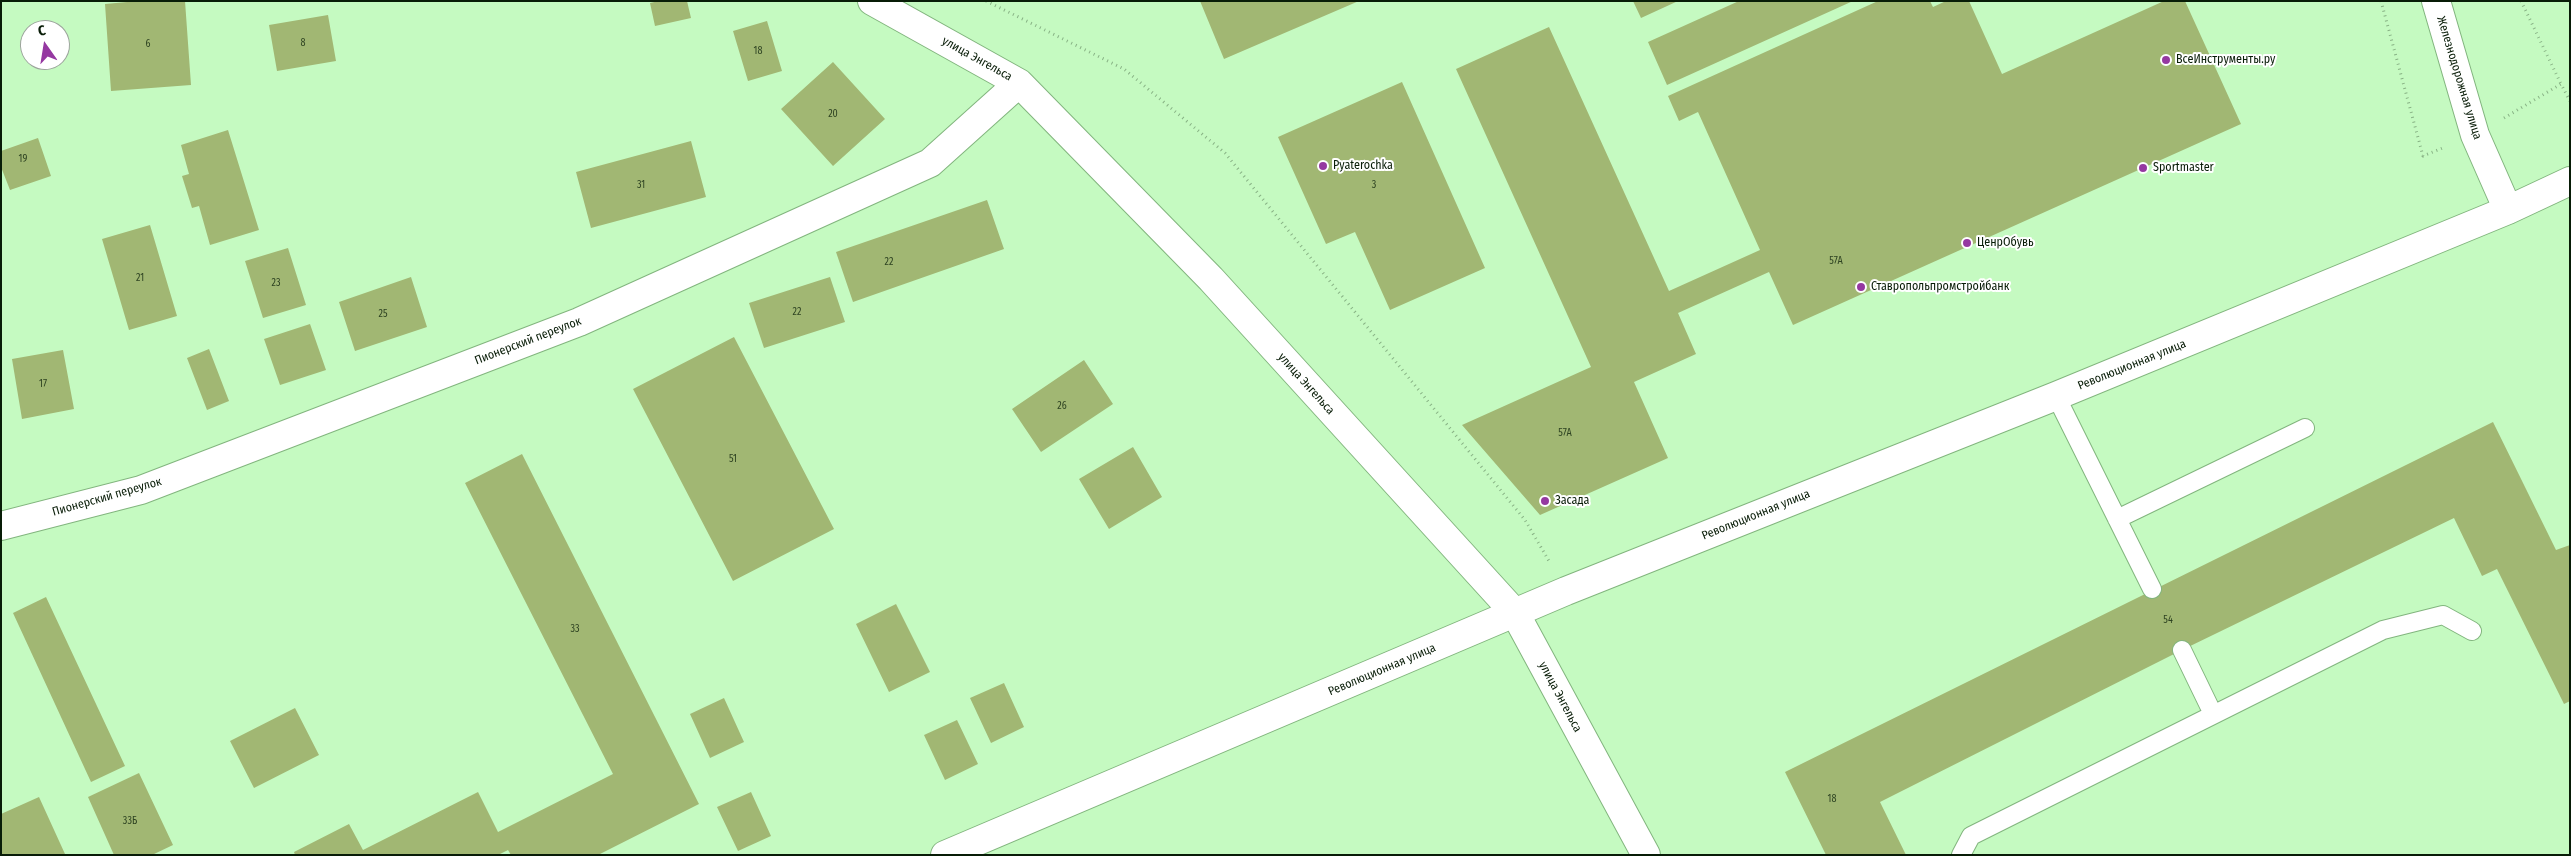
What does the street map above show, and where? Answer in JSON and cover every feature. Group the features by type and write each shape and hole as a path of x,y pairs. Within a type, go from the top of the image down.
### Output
{"street":[{"name":"улица Энгельса","path":"872,1 1019,83 1211,279 1515,613 1646,855"},
{"name":"Железнодорожная улица","path":"2436,1 2475,135 2508,210"},
{"name":"Пионерский переулок","path":"1,526 141,490 579,322 930,162 1019,83"},
{"name":"Революционная улица","path":"945,855 1575,587 2056,396 2508,210 2570,181"}],"lane":[{"path":"2056,396 2152,589"},
{"path":"2116,519 2305,428"},
{"path":"1961,855 1971,836 2383,630 2443,616 2472,631"},
{"path":"2182,650 2213,714"}],"path":[{"path":"986,1 1124,68 1224,153 1525,520"},
{"path":"2522,1 2561,84"}],"building":[{"path":"138,1 185,1 191,85 111,91 105,4"},
{"path":"659,1 687,1 691,18 655,26 650,3"},
{"path":"1200,1 1359,1 1224,59"},
{"path":"1633,1 1678,1 1641,18"},
{"path":"1739,1 1853,1 1667,85 1648,42"},
{"path":"1878,1 1930,1 1933,7 1946,1 1969,1 2002,74 2164,1 2185,1 2241,124 1793,325 1769,272 1678,313 1696,354 1634,382 1668,458 1540,515 1462,425 1591,367 1456,69 1549,27 1669,291 1760,250 1698,112 1679,121 1668,96"},
{"path":"328,15 336,61 277,71 269,25"},
{"path":"767,21 782,71 748,81 733,31"},
{"path":"833,62 885,119 833,166 781,109"},
{"path":"1402,82 1485,268 1390,310 1355,232 1326,244 1278,137"},
{"path":"228,130 259,230 210,245 199,206 192,208 182,176 189,174 181,145"},
{"path":"38,138 51,176 10,190 1,167 1,151"},
{"path":"691,141 706,197 591,228 576,172"},
{"path":"987,200 1004,249 853,302 836,252"},
{"path":"150,225 177,316 129,330 102,239"},
{"path":"288,248 306,305 263,318 245,261"},
{"path":"411,277 427,327 355,351 339,302"},
{"path":"830,277 845,322 764,348 749,303"},
{"path":"310,324 326,370 280,385 264,339"},
{"path":"734,337 834,529 733,581 633,389"},
{"path":"209,349 229,401 207,410 187,358"},
{"path":"63,350 74,409 22,419 12,359"},
{"path":"1084,360 1113,404 1041,452 1012,409"},
{"path":"2493,422 2556,550 2570,545 2570,701 2564,704 2497,569 2482,576 2454,518 2182,650 1880,802 1906,855 1826,855 1785,772"},
{"path":"1133,447 1162,497 1109,529 1079,479"},
{"path":"522,454 699,804 598,855 511,855 508,850 498,855 295,855 294,852 349,824 363,850 478,792 498,832 613,774 465,483"},
{"path":"46,597 125,766 91,782 13,613"},
{"path":"896,604 930,672 889,692 856,624"},
{"path":"1004,683 1024,727 991,743 970,698"},
{"path":"724,698 744,742 710,758 690,714"},
{"path":"295,708 319,755 254,788 230,741"},
{"path":"957,720 978,764 945,780 924,735"},
{"path":"139,773 173,845 152,855 114,855 88,797"},
{"path":"751,792 771,836 738,851 717,807"},
{"path":"39,797 65,854 1,855 1,814"}],"place":[{"name":"ВсеИнструменты.ру","path":"2166,60"},
{"name":"Pyaterochka","path":"1323,166"},
{"name":"Sportmaster","path":"2143,168"},
{"name":"ЦенрОбувь","path":"1967,243"},
{"name":"Ставропольпромстройбанк","path":"1861,287"},
{"name":"Засада","path":"1545,501"}]}
